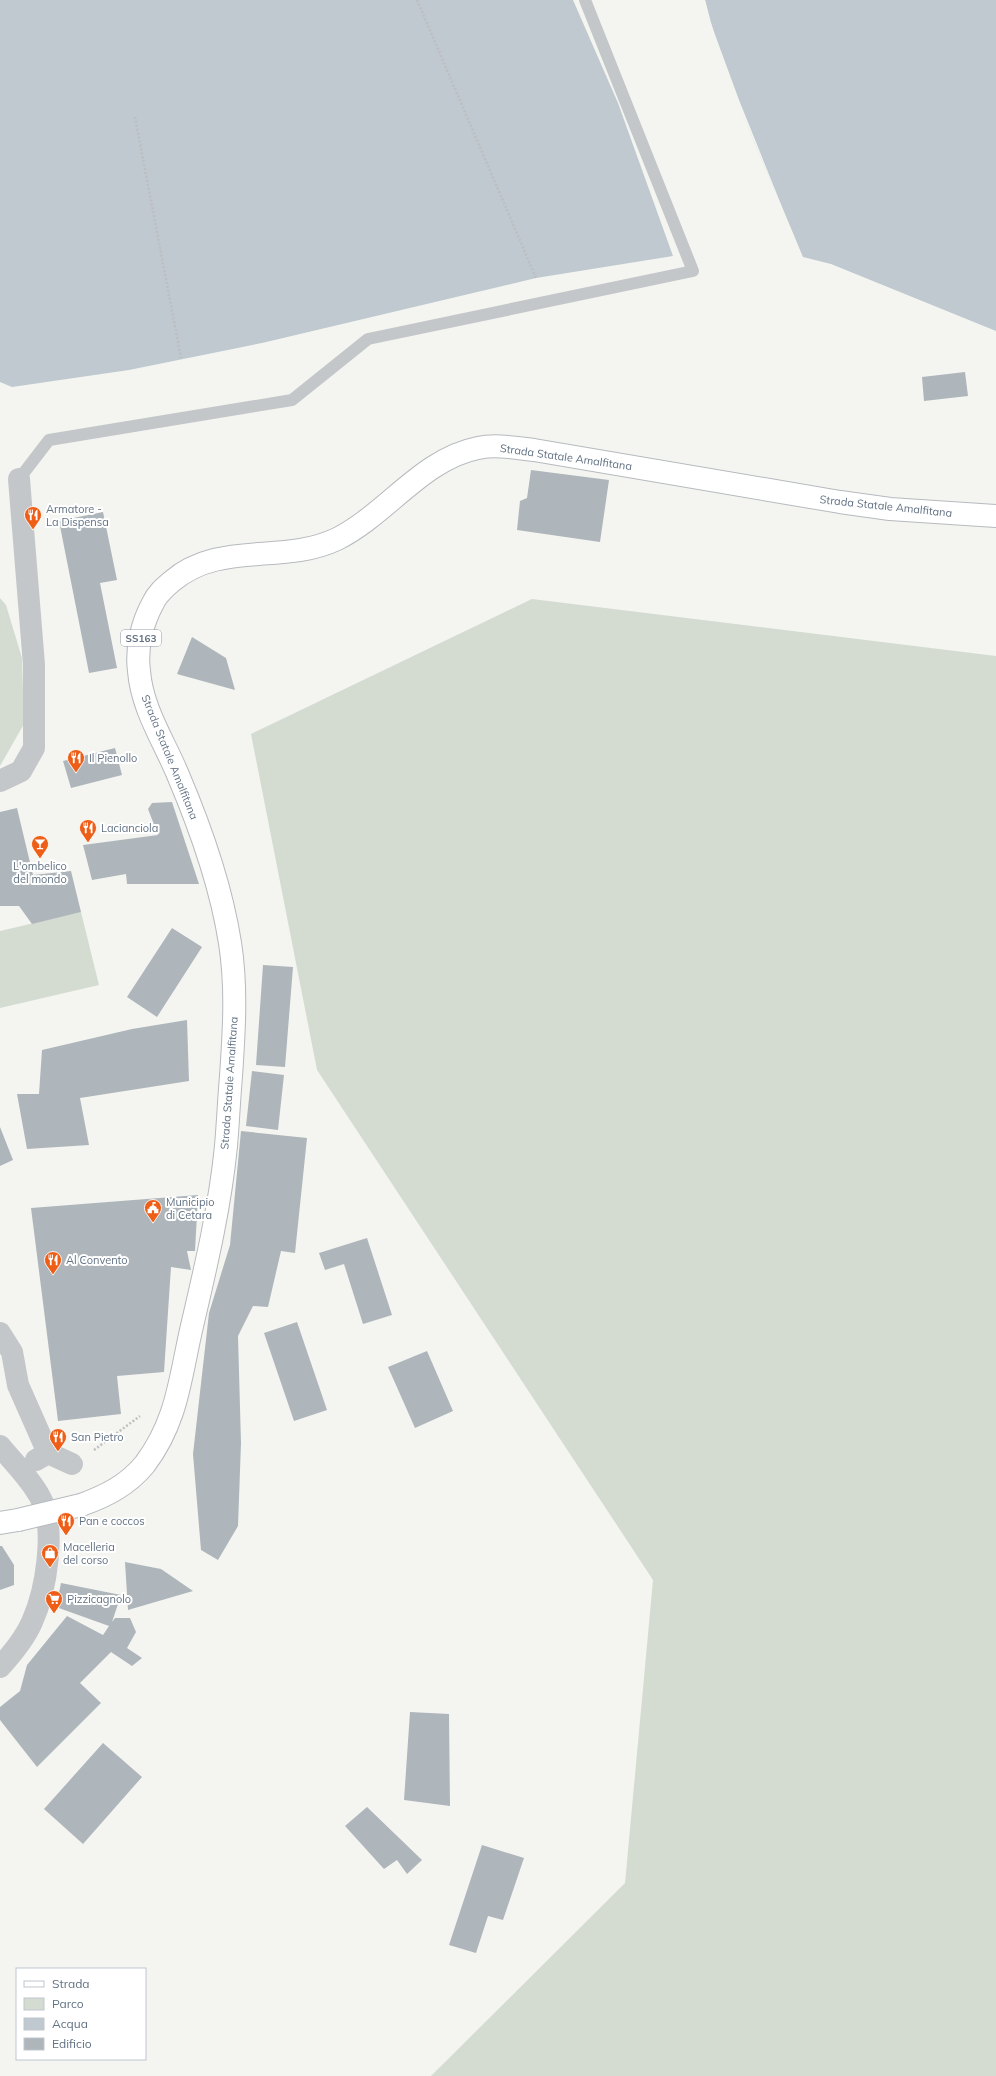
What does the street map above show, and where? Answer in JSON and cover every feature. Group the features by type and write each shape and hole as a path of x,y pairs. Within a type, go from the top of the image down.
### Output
{"main road":[{"name":"Strada Statale Amalfitana","path":"9,1522 81,1505 117,1490 131,1479 144,1464 170,1421 178,1400 224,1164 233,1049 234,987 231,945 223,905 209,855 177,772 152,718 143,694 139,672 138,652 143,628 153,602 162,590 179,575 199,563 222,557 285,553 313,548 338,539 374,516 422,476 443,462 480,448 503,447 534,450 794,495 890,509 996,516"}],"street":[{"path":"0,781 21,771 34,748 34,665 18,479"},
{"path":"0,1333 12,1352 18,1385 42,1456 72,1464"},
{"path":"0,1446 40,1497 48,1521 49,1532 48,1548 39,1604 25,1635 0,1667"}],"lane":[{"path":"18,479 48,440 292,400 368,339 693,271 585,0"}],"path":[{"path":"417,0 536,278"},
{"path":"135,117 181,358"},
{"path":"72,1464 116,1435 147,1410 170,1421"}],"green space":[{"path":"0,598 6,605 22,658 24,724 0,766"},
{"path":"532,599 996,656 996,2076 431,2076 625,1883 653,1580 317,1070 251,734"},
{"path":"81,912 99,985 0,1008 0,931"}],"water":[{"path":"0,0 573,0 618,103 673,256 536,278 262,343 129,370 12,387 0,382"},
{"path":"705,0 996,0 996,331 831,264 803,257 736,97 724,65"}],"pier":[{"path":"703,0 705,0 710,21 739,100 803,259 737,101 708,22"}],"building":[{"path":"965,372 968,396 924,401 922,377"},
{"path":"531,470 609,480 600,542 517,530 520,501 527,498"},
{"path":"103,512 117,580 100,583 117,668 89,673 59,521"},
{"path":"192,637 226,658 235,690 177,674"},
{"path":"115,748 122,775 71,788 63,761"},
{"path":"172,802 199,884 127,884 126,874 92,880 83,845 158,835 148,809 152,803"},
{"path":"17,808 33,875 71,871 81,912 32,924 19,906 0,906 0,812"},
{"path":"172,928 202,947 157,1017 127,997"},
{"path":"263,965 293,967 285,1067 256,1065"},
{"path":"187,1020 189,1081 80,1098 89,1145 27,1149 17,1094 39,1094 42,1050 132,1029"},
{"path":"252,1071 284,1075 278,1130 246,1126"},
{"path":"0,1127 13,1160 0,1166"},
{"path":"241,1131 307,1138 295,1253 281,1251 268,1307 253,1306 238,1336 241,1443 238,1526 218,1560 201,1550 193,1454 209,1313 230,1245"},
{"path":"198,1195 195,1251 187,1251 191,1270 171,1267 164,1372 117,1376 121,1414 58,1421 31,1208"},
{"path":"367,1238 392,1315 363,1324 344,1264 325,1270 319,1253"},
{"path":"297,1322 327,1410 294,1421 264,1333"},
{"path":"427,1351 453,1411 415,1428 388,1367"},
{"path":"0,1546 2,1546 14,1565 14,1585 0,1590"},
{"path":"125,1562 161,1569 193,1591 128,1610"},
{"path":"61,1583 121,1595 112,1622 115,1618 130,1618 136,1632 127,1648 142,1658 132,1666 111,1652 80,1683 101,1703 37,1767 0,1720 0,1707 20,1691 27,1665 67,1616 103,1635 109,1626 56,1607"},
{"path":"410,1712 449,1714 450,1806 404,1800"},
{"path":"103,1743 142,1777 83,1844 44,1809"},
{"path":"367,1807 422,1860 407,1874 397,1860 384,1869 345,1826"},
{"path":"482,1845 524,1858 503,1920 488,1916 476,1953 449,1945"}],"place":[{"name":"Armatore - La Dispensa","path":"33,530"},
{"name":"Il Pienollo","path":"76,773"},
{"name":"Lacianciola","path":"88,843"},
{"name":"L'ombelico del mondo","path":"40,859"},
{"name":"Municipio di Cetara","path":"153,1223"},
{"name":"Al Convento","path":"53,1275"},
{"name":"San Pietro","path":"58,1452"},
{"name":"Pan e coccos","path":"66,1536"},
{"name":"Macelleria del corso","path":"50,1568"},
{"name":"Pizzicagnolo","path":"54,1614"}]}
